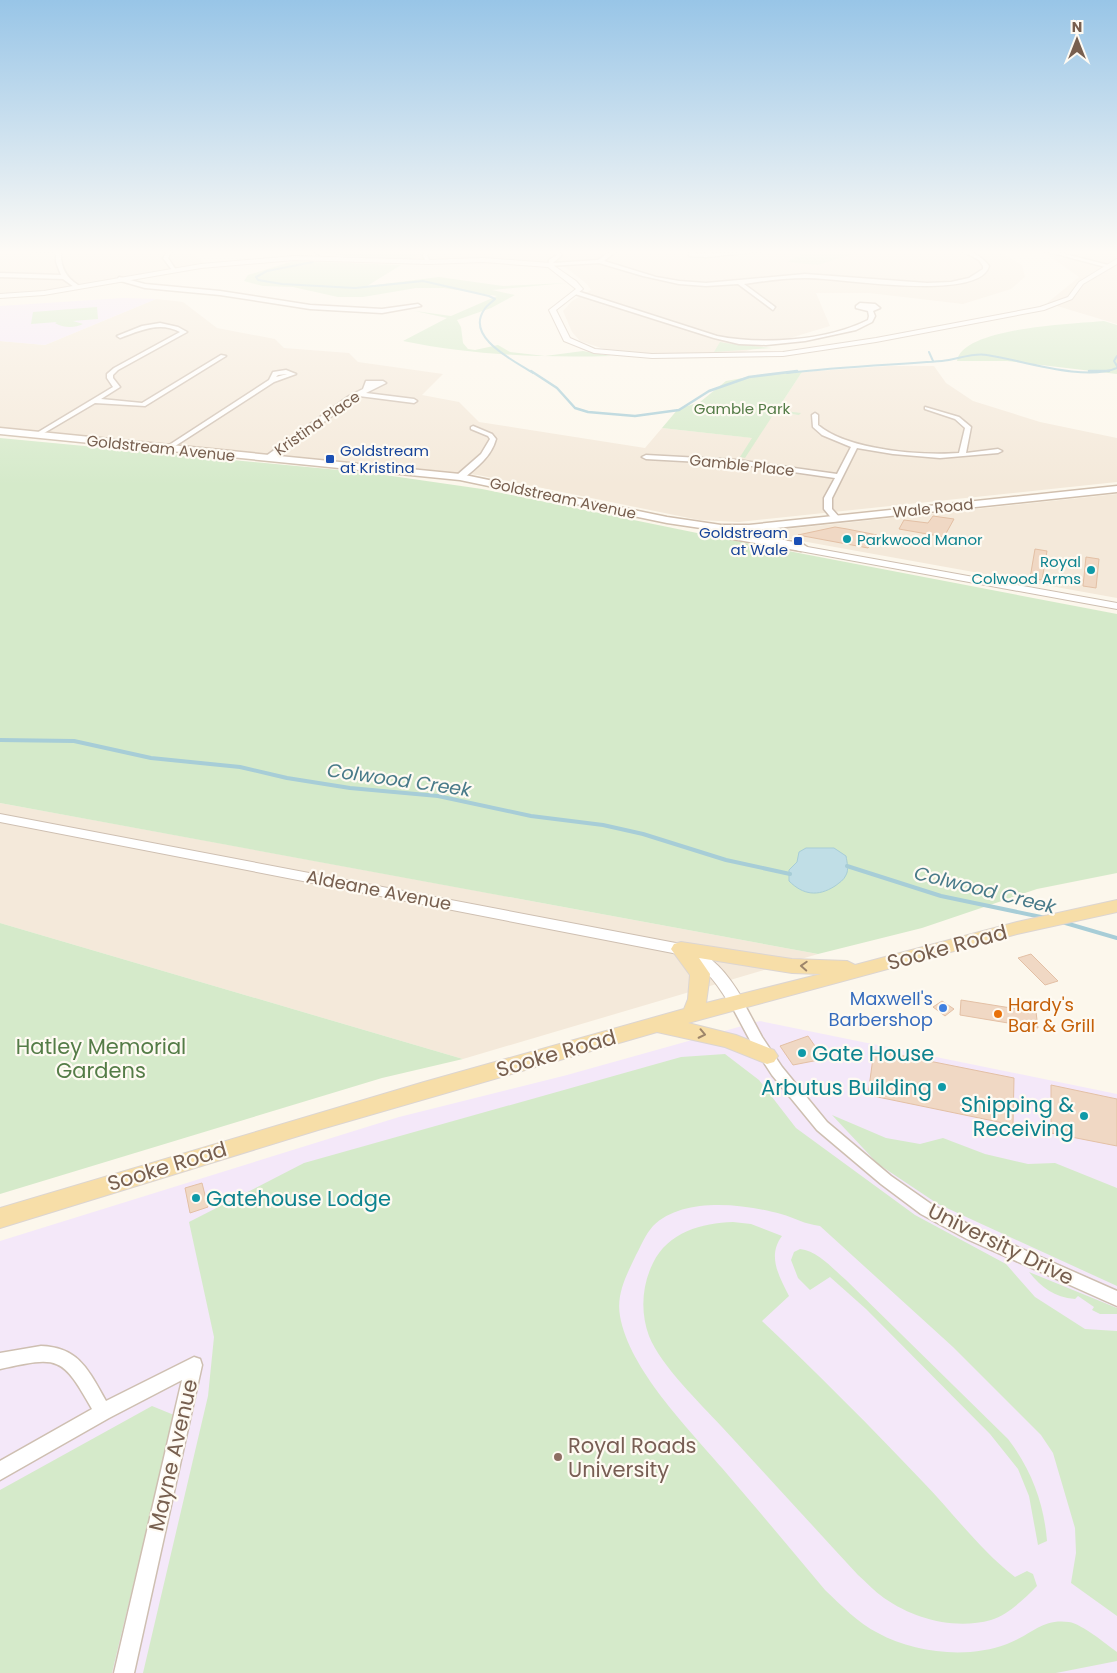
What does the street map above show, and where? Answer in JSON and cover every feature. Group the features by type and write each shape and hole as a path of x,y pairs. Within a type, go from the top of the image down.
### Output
{"main road":[{"name":"Goldstream Avenue","path":"0,431 460,477 668,520 720,528 749,528"},
{"name":"Wale Road","path":"749,528 1117,489"},
{"path":"668,520 722,534 801,547"},
{"path":"771,526 772,534 776,537 801,547"},
{"name":"Sooke Road","path":"0,1218 296,1127 736,1001 870,968 1038,923 1117,906"},
{"path":"682,949 792,966 870,968"},
{"path":"682,949 700,974 698,999 692,1014"},
{"path":"654,1024 729,1040 767,1056"}],"street":[{"path":"120,336 140,329"},
{"path":"37,435 117,387 110,378 110,374 184,332 178,329"},
{"path":"562,329 567,339 594,351 652,356 783,354 936,329"},
{"path":"691,329 716,337 753,342 805,339 854,329"},
{"path":"96,400 143,405 223,356"},
{"path":"167,449 272,380"},
{"name":"Kristina Place","path":"269,458 282,446 366,389"},
{"path":"357,394 414,401"},
{"path":"927,408 957,418 969,428 962,455"},
{"path":"815,415 815,426 824,435 854,446 930,456 998,451"},
{"path":"460,477 488,452 492,445 493,440 490,435 473,428"},
{"path":"836,518 827,504 838,476 854,446"},
{"name":"Gamble Place","path":"646,458 737,462 838,476"},
{"name":"Goldstream Avenue","path":"749,528 770,540 801,547 1117,606"},
{"name":"Aldeane Avenue","path":"0,818 682,949 697,955 710,964 736,1001"},
{"name":"University Drive","path":"736,1001 767,1056 822,1126 857,1158 926,1208 972,1234 1033,1263 1117,1299"},
{"path":"0,1360 36,1352 60,1354 77,1367 103,1412"},
{"name":"Mayne Avenue","path":"0,1470 103,1412 194,1365 124,1673"}],"shaded area":[{"path":"0,329 83,329 45,345 0,341"},
{"path":"83,329 223,329 275,339 284,348 349,353 358,362 443,374 422,395 459,402 479,422 645,448 662,428 753,438 775,412 799,415 777,410 802,372 889,366 934,366 946,383 973,401 1040,422 1117,438 1117,482 739,522 699,520 478,475 0,428 0,341 45,345"},
{"path":"571,329 820,329 740,353 642,354 607,350 580,341"},
{"path":"1117,494 1117,598 785,538 778,530"},
{"path":"0,803 818,954 463,1059 0,923"},
{"name":"Royal Roads University","path":"760,1021 1117,1094 1117,1673 0,1673 0,1241 399,1117 567,1075"}],"green space":[{"path":"426,329 461,329 463,343 468,349 475,350 498,345 510,352 545,356 454,350 403,341"},
{"path":"1021,329 1117,329 1117,374 1007,361 957,361 964,350 978,341"},
{"path":"720,342 725,343 772,348 714,352"},
{"path":"583,351 611,356 545,356"},
{"name":"Gamble Park","path":"802,372 777,410 801,413 799,415 775,412 745,458 740,457 752,438 662,428 678,409 700,402 726,381 766,374"},
{"path":"0,438 371,473 482,489 746,543 1117,614 1117,873 1037,889 922,928 818,954 0,803"},
{"name":"Hatley Memorial Gardens","path":"0,923 463,1059 382,1078 0,1194"},
{"path":"725,1054 759,1080 796,1128 915,1215 1006,1264 1035,1297 1085,1329 1117,1331 1117,1616 1071,1583 1076,1553 1075,1528 1053,1453 1041,1435 953,1347 820,1226 766,1210 733,1205 715,1205 697,1206 681,1210 666,1216 653,1226 626,1277 621,1292 619,1308 626,1336 647,1377 677,1416 825,1590 871,1629 892,1640 908,1645 941,1652 959,1652 992,1649 1007,1644 1051,1622 1069,1622 1087,1630 1117,1652 1117,1661 1056,1673 143,1673 208,1396 214,1337 189,1222 304,1163 681,1057"},
{"path":"832,1115 886,1138 920,1144 943,1138 985,1154 1028,1164 1055,1163 1117,1188 1117,1286 938,1204 878,1164"},
{"path":"733,1222 751,1224 782,1236 775,1251 775,1258 778,1274 789,1296 762,1321 884,1441 990,1555 1015,1577 1027,1571 1033,1574 1037,1586 1010,1610 991,1620 977,1623 949,1623 935,1621 908,1612 884,1598 858,1575 692,1396 662,1360 649,1336 643,1308 646,1280 653,1263 659,1252 667,1244 687,1231 710,1224"},
{"path":"800,1249 807,1250 819,1257 846,1280 1008,1439 1030,1474 1035,1487 1043,1513 1047,1541 1038,1545 1029,1496 1018,1469 990,1434 866,1309 830,1277 810,1290 798,1278 791,1260 794,1252"},
{"path":"1029,1272 1117,1308 1117,1314 1100,1314 1092,1310 1094,1307 1078,1296 1075,1299 1055,1294 1039,1283"},
{"path":"152,1406 174,1415 112,1673 0,1673 0,1490"}],"water":[{"path":"806,848 834,848 846,856 848,866 844,878 829,890 817,893 805,892 794,886 789,881 789,870 797,862 799,852"}],"building":[{"path":"933,516 954,519 944,537 899,529 904,520 928,523"},
{"name":"Parkwood Manor","path":"835,527 877,535 868,548 798,535"},
{"path":"1035,549 1047,551 1042,580 1030,578"},
{"path":"1086,557 1099,559 1096,588 1083,586"},
{"path":"1031,954 1058,981 1045,985 1018,958"},
{"name":"Hardy's Bar & Grill","path":"961,1000 1036,1012 1038,1028 960,1015"},
{"name":"Maxwell's Barbershop","path":"942,1001 954,1009 945,1016 933,1007"},
{"name":"Gate House","path":"808,1036 824,1059 793,1065 780,1046"},
{"name":"Arbutus Building","path":"874,1050 1014,1078 1013,1125 868,1095"},
{"name":"Shipping & Receiving","path":"1051,1085 1117,1099 1117,1146 1051,1133"},
{"name":"Gatehouse Lodge","path":"202,1183 208,1207 190,1213 185,1188"}],"waterway":[{"path":"481,329 486,339 495,348 533,373"},
{"path":"929,352 933,361"},
{"path":"787,373 942,361 982,354 1053,369 1088,373 1107,371"},
{"path":"1117,356 1114,361 1117,366"},
{"path":"1107,371 1117,368"},
{"path":"531,371 557,388 575,408 588,412 635,416 679,410 709,391 749,377 797,371"},
{"path":"1089,371 1107,371"},
{"name":"Colwood Creek","path":"0,740 74,741 151,758 240,767 287,778 350,788 438,796 531,816 603,825 643,834 726,860 790,874"},
{"name":"Colwood Creek","path":"847,866 941,896 1046,918"},
{"name":"Colwood Creek","path":"1062,922 1117,938"}],"place":[{"name":"Goldstream at Kristina","path":"330,459"},
{"name":"Parkwood Manor","path":"847,539"},
{"name":"Goldstream at Wale","path":"798,541"},
{"name":"Royal Colwood Arms","path":"1091,570"},
{"name":"Maxwell's Barbershop","path":"943,1008"},
{"name":"Hardy's Bar & Grill","path":"998,1014"},
{"name":"Gate House","path":"802,1053"},
{"name":"Arbutus Building","path":"942,1087"},
{"name":"Shipping & Receiving","path":"1084,1116"},
{"name":"Gatehouse Lodge","path":"196,1198"},
{"name":"Royal Roads University","path":"558,1457"}]}
